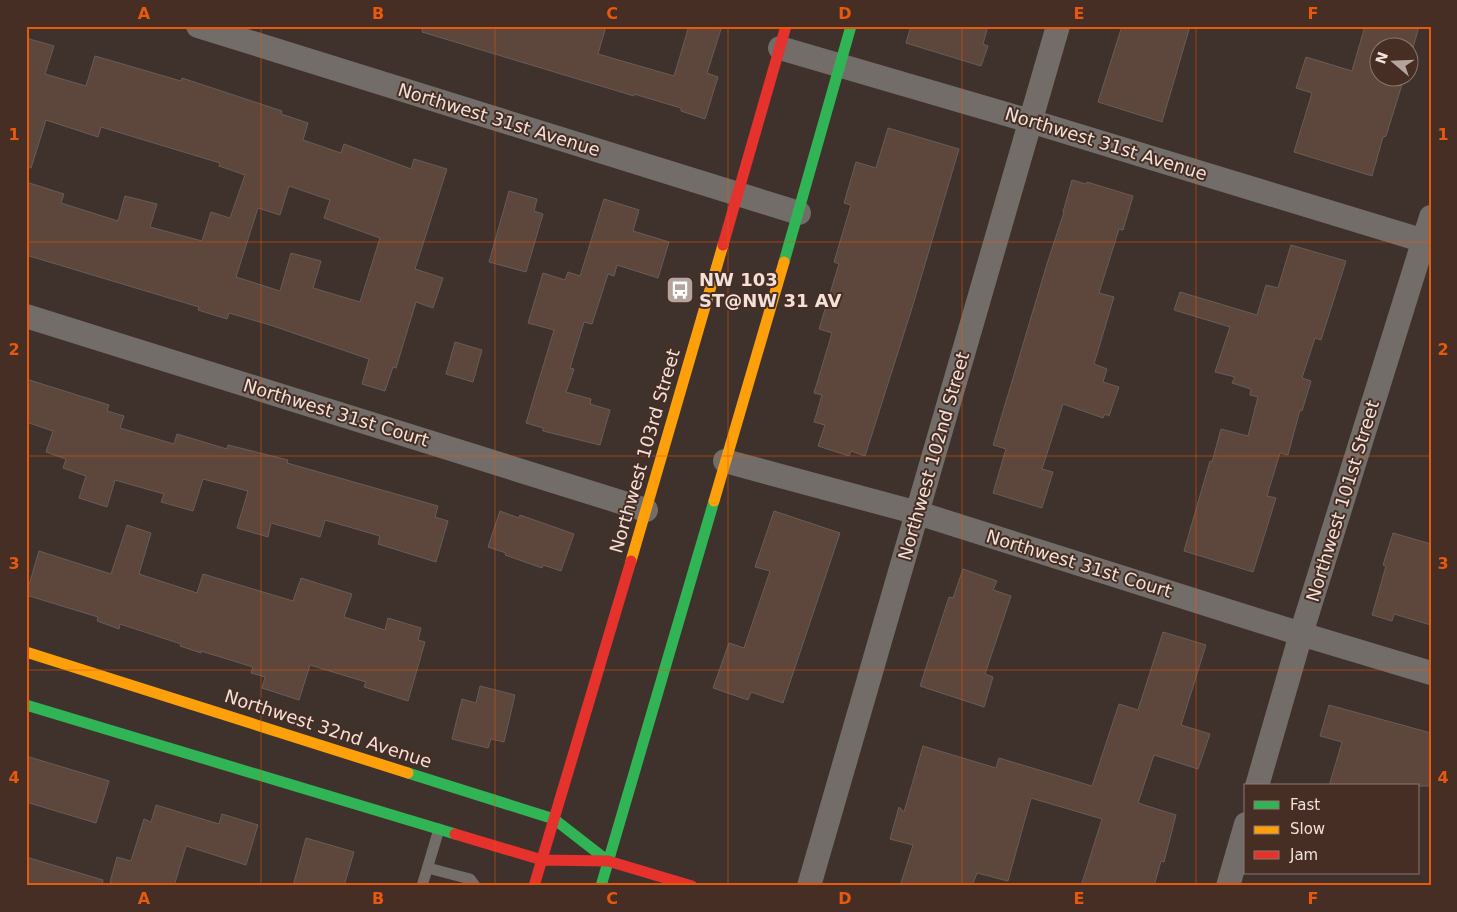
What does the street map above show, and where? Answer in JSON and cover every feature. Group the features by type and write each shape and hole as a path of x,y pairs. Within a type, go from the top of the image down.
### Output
{"main road":[{"path":"601,886 799,213 851,26"},
{"name":"Northwest 103rd Street","path":"534,886 646,510 783,37"},
{"name":"Northwest 32nd Avenue","path":"26,652 554,819 608,861"},
{"name":"Northwest 32nd Avenue","path":"26,705 542,860 608,861 692,886"}],"street":[{"name":"Northwest 31st Avenue","path":"198,26 799,213"},
{"name":"Northwest 102nd Street","path":"809,886 1058,26"},
{"name":"Northwest 31st Avenue","path":"783,37 840,66 1030,121 1427,242"},
{"name":"Northwest 101st Street","path":"1258,784 1301,634 1427,242 1431,217"},
{"name":"Northwest 31st Court","path":"26,316 646,510"},
{"name":"Northwest 31st Court","path":"725,462 918,513 1431,673"},
{"path":"1228,886 1244,831"}],"lane":[{"path":"422,886 439,829"},
{"path":"428,868 470,879 475,886"}],"building":[{"path":"423,26 606,26 598,54 674,76 689,26 722,26 707,73 718,77 705,119 681,111 681,108 634,94 634,96 422,32"},
{"path":"911,26 988,26 983,44 988,46 981,66 906,43"},
{"path":"1122,26 1190,26 1162,122 1098,102"},
{"path":"1365,26 1419,26 1416,38 1370,38 1370,88 1401,88 1386,136 1383,137 1372,176 1294,152 1312,93 1296,88 1306,57 1352,71"},
{"path":"26,38 54,46 45,74 86,86 95,56 181,81 182,78 282,111 281,114 308,123 303,140 341,153 344,144 411,169 414,159 447,169 415,269 443,278 433,308 416,302 396,368 393,367 385,391 362,384 369,359 270,325 229,313 227,319 198,310 199,307 26,255 26,182 64,194 61,203 118,221 125,196 157,204 150,227 202,241 211,212 230,218 245,175 219,166 220,163 101,127 98,137 46,120 31,168 26,167","holes":["289,186 330,200 324,218 380,238 360,302 313,288 321,261 291,253 280,291 236,277 258,208 280,215"]},
{"path":"888,128 959,149 912,308 865,456 851,451 849,456 818,446 825,425 814,422 822,395 814,393 832,333 819,329 839,264 834,262 851,205 844,203 856,162 876,168"},
{"path":"1072,180 1086,184 1087,182 1133,196 1123,230 1119,229 1099,293 1114,297 1094,364 1107,369 1103,382 1119,387 1109,416 1105,414 1103,418 1063,404 1042,469 1053,472 1042,508 993,493 1006,449 993,445"},
{"path":"509,191 537,199 534,211 543,214 526,272 489,262"},
{"path":"604,199 639,210 633,231 669,242 658,278 617,265 614,276 608,274 592,324 584,322 570,368 574,369 566,392 591,399 590,404 610,410 600,445 543,431 543,428 526,423 554,330 528,323 543,273 565,280 568,272 580,276"},
{"path":"1291,245 1346,261 1321,340 1315,338 1302,378 1311,381 1302,411 1300,410 1288,455 1280,453 1267,496 1276,498 1253,572 1184,551 1221,429 1248,436 1258,397 1250,395 1251,389 1232,383 1235,377 1215,372 1230,327 1174,310 1180,292 1257,315 1266,285 1278,288"},
{"path":"455,342 482,350 473,382 446,374"},
{"path":"26,379 109,405 107,411 124,416 120,428 174,444 177,434 227,449 228,445 288,460 287,463 438,506 435,517 448,521 436,562 378,544 380,536 325,520 320,537 271,523 268,537 237,528 248,491 203,479 193,511 161,502 164,494 115,480 107,507 79,498 86,476 63,468 66,459 46,452 53,431 26,422"},
{"path":"500,511 519,518 520,515 574,534 561,571 543,565 542,568 488,547"},
{"path":"774,511 840,533 783,703 751,692 748,700 713,688 729,643 744,648 770,571 755,567"},
{"path":"127,525 151,533 139,574 197,593 203,574 293,601 301,578 352,594 344,617 385,630 388,618 421,628 418,640 425,642 408,701 364,687 366,682 310,665 299,700 262,688 265,677 251,673 253,667 201,651 201,653 180,646 181,644 120,624 119,629 97,621 98,617 26,595 39,551 111,574"},
{"path":"1393,533 1431,544 1431,625 1394,614 1392,621 1372,615 1386,566 1383,565"},
{"path":"963,569 997,581 993,590 1011,596 985,674 993,677 984,707 920,686 949,597 953,598"},
{"path":"1163,632 1206,645 1181,725 1210,734 1198,769 1154,755 1138,803 1176,815 1164,862 1161,861 1154,886 1081,886 1102,819 1031,798 1008,881 977,873 972,886 900,886 913,845 890,839 899,807 904,812 923,746 996,768 999,758 1092,786 1119,704 1138,710"},
{"path":"480,686 515,695 504,742 491,739 488,748 452,739 462,699 476,703"},
{"path":"1329,705 1431,733 1431,786 1420,786 1420,784 1330,784 1342,742 1320,736"},
{"path":"26,756 109,781 96,823 26,802"},
{"path":"156,805 219,824 222,814 258,825 246,865 186,846 174,886 121,886 110,882 117,857 131,861 144,819 151,822"},
{"path":"306,838 354,852 344,886 293,886"},
{"path":"26,857 103,880 102,886 26,886"}],"traffic: fast":[{"path":"784,262 851,26"},
{"path":"601,886 714,501"},
{"path":"26,705 455,834"},
{"path":"408,773 554,819 608,861"}],"traffic: slow":[{"path":"631,561 723,245"},
{"path":"714,501 784,262"},
{"path":"26,652 408,773"}],"traffic: jam":[{"path":"723,245 786,26"},
{"path":"534,886 631,561"},
{"path":"455,834 542,860 608,861 692,886"}],"place":[{"name":"NW 103 ST@NW 31 AV","path":"680,290"}]}
